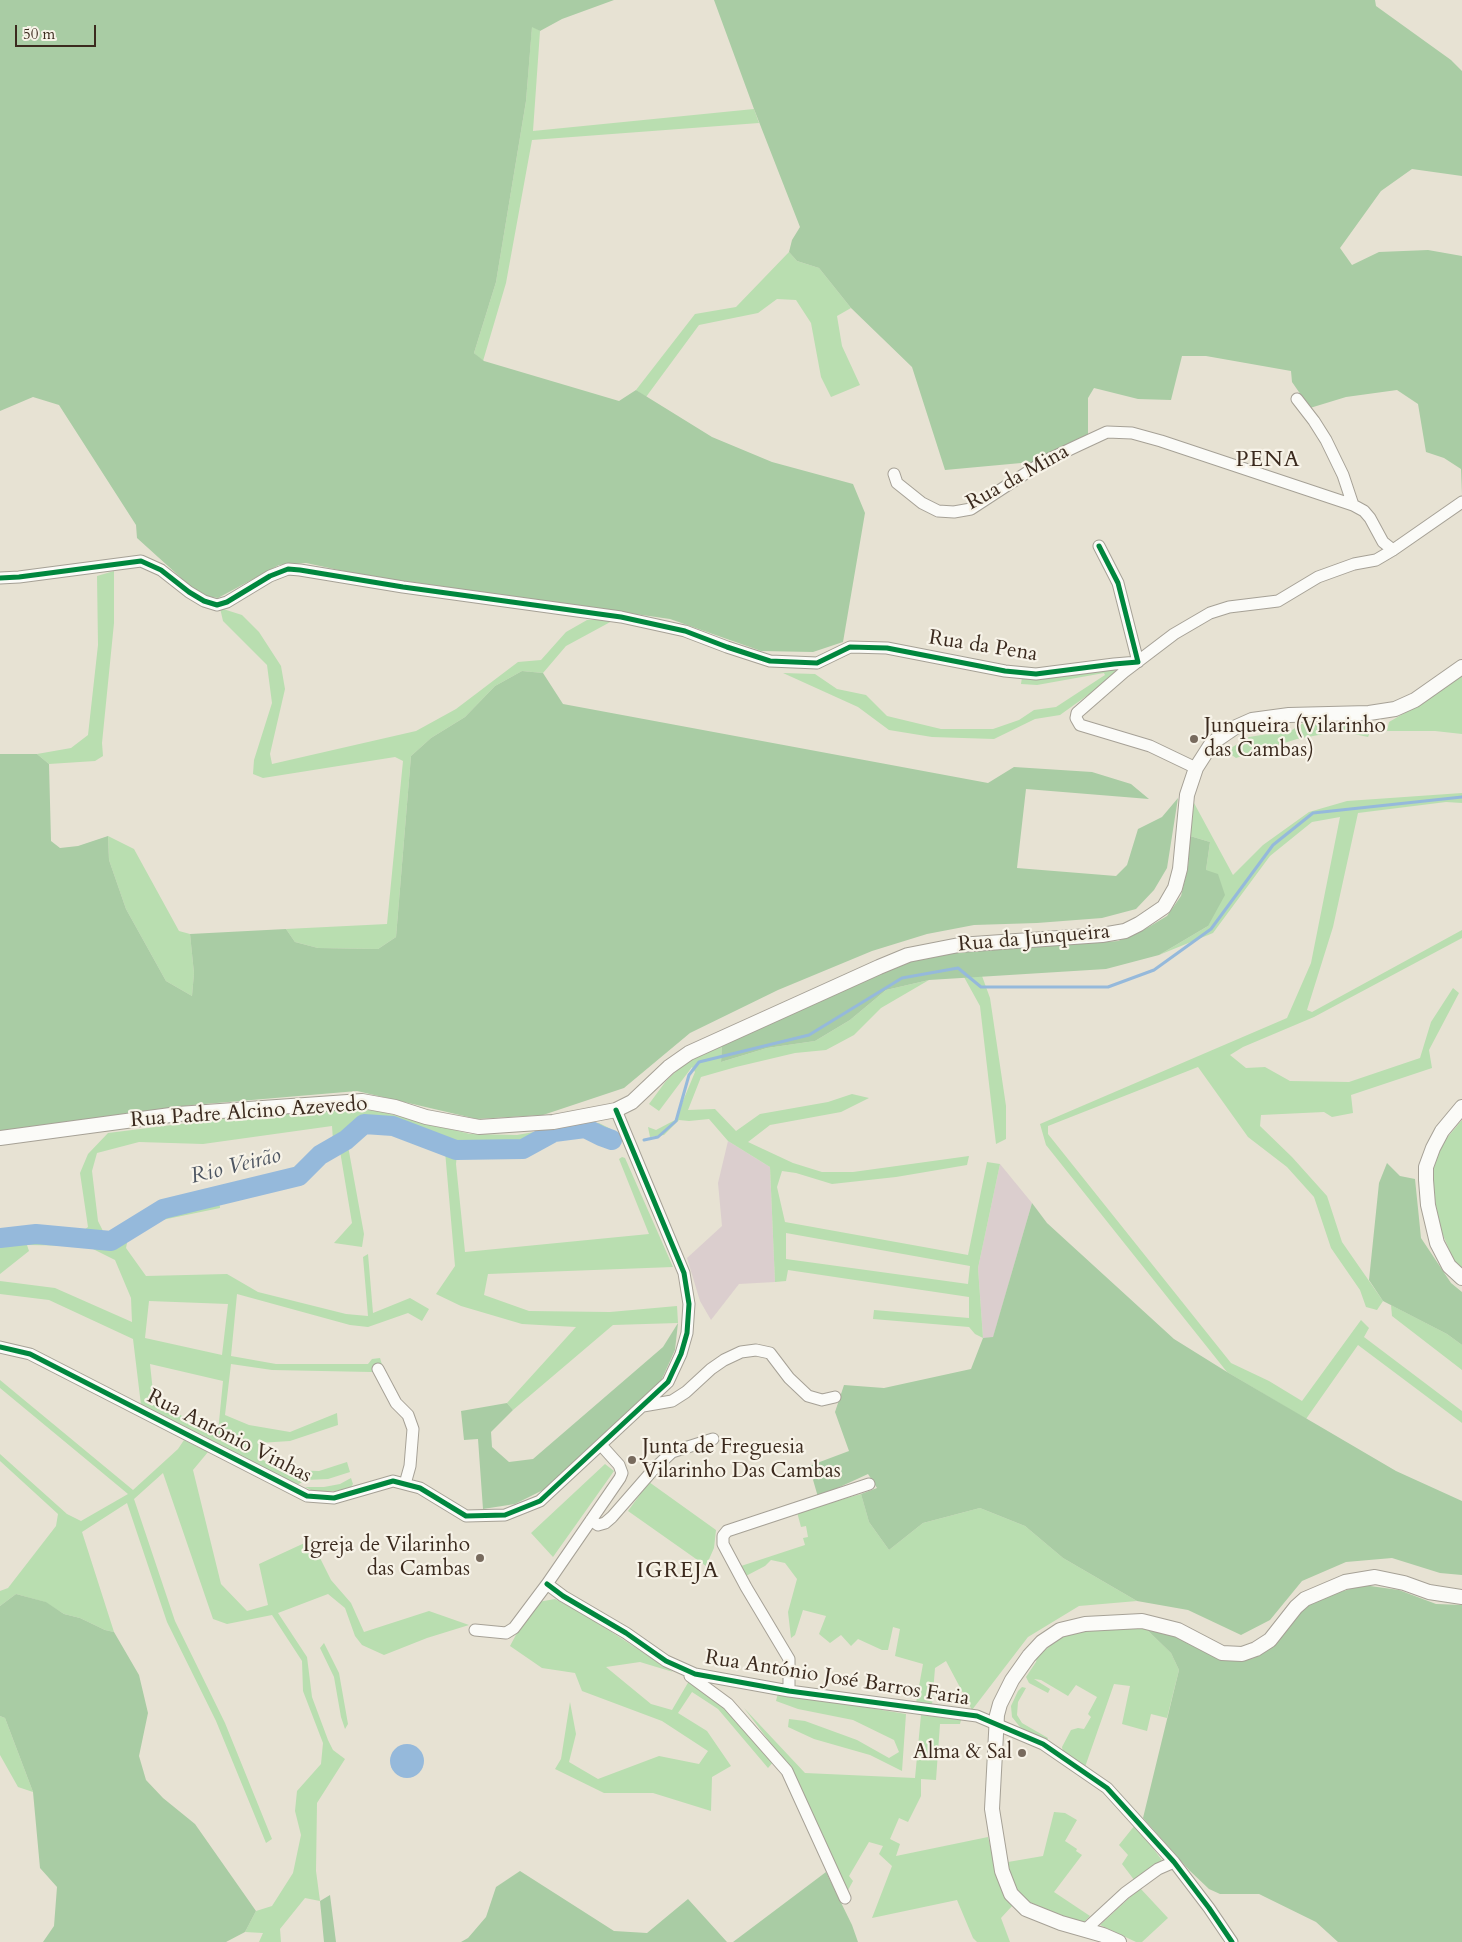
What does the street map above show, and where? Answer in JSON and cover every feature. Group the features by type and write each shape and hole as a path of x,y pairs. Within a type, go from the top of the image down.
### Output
{"main road":[{"name":"Rua da Junqueira","path":"616,1110 632,1102 669,1067 689,1053 870,970 908,955 959,945 1102,934 1125,930 1150,918 1164,907 1178,878 1182,858 1187,795 1196,768 1212,744 1234,728 1252,720 1289,715 1369,713 1394,709 1415,700 1462,667"},
{"name":"Rua Padre Alcino Azevedo","path":"0,1138 178,1114 362,1101 395,1107 426,1117 479,1127 554,1122 616,1110"},
{"path":"1462,1107 1442,1131 1432,1148 1426,1167 1428,1205 1437,1244 1449,1266 1462,1278"},
{"path":"1119,1942 1086,1929 1032,1913 1020,1905 1011,1894 998,1852 992,1809 996,1724 1000,1704 1006,1691 1029,1656 1051,1635 1060,1630 1072,1626 1114,1621 1153,1622 1178,1630 1213,1650 1227,1654 1252,1652 1265,1644 1274,1635 1296,1607 1305,1599 1345,1582 1375,1576 1444,1596 1462,1597"}],"street":[{"path":"1297,398 1326,440 1343,475 1353,505 1364,511 1383,542 1393,550"},
{"name":"Rua da Mina","path":"894,474 897,482 922,503 938,511 954,512 971,509 1043,462 1108,432 1132,433 1353,505"},
{"path":"1196,768 1150,746 1080,725 1076,718 1076,713 1174,634 1210,613 1229,607 1278,600 1318,577 1354,564 1376,560 1462,502"},
{"path":"1100,546 1118,583 1138,662"},
{"name":"Rua da Pena","path":"0,578 142,561 161,570 204,601 217,605 227,602 270,576 288,569 621,617 685,631 770,661 816,662 850,647 887,648 1005,671 1036,674 1138,662"},
{"name":"Rua António Vinhas","path":"0,1347 30,1354 307,1496 334,1498 393,1481 420,1488 466,1516 505,1515 540,1501 668,1382 682,1354 687,1333 689,1304 684,1273 616,1110"},
{"path":"643,1406 672,1401 686,1392 724,1360 742,1352 756,1350 770,1353 789,1378 808,1396 822,1400 835,1397"},
{"path":"378,1369 396,1402 408,1415 413,1429 410,1466 405,1484"},
{"path":"590,1520 598,1525 605,1523 672,1452 713,1438"},
{"path":"475,1630 506,1633 514,1628 547,1584 622,1473 619,1466 601,1445"},
{"path":"789,1691 789,1659 746,1587 723,1544 723,1536 727,1531 869,1484"},
{"name":"Rua António José Barros Faria","path":"547,1584 563,1596 626,1633 666,1661 695,1674 789,1691 977,1716 1042,1744 1108,1788 1174,1862 1232,1942"},
{"path":"681,1669 728,1704 787,1771 844,1898"},
{"path":"1086,1929 1125,1893 1158,1869 1174,1862"}],"shaded area":[{"path":"728,1141 770,1167 775,1282 739,1284 711,1320 700,1301 687,1258 722,1226 718,1183"},
{"path":"1000,1164 1032,1203 993,1338 983,1338 978,1268"}],"green space":[{"path":"0,0 614,0 562,19 540,31 532,27 526,101 496,282 474,353 484,361 619,401 636,390 712,437 772,462 853,484 865,513 843,642 813,652 761,651 670,619 362,575 306,563 279,565 218,598 200,595 137,538 136,525 59,405 33,397 0,411"},
{"path":"714,0 1375,0 1376,6 1451,60 1462,71 1462,176 1412,169 1381,191 1340,248 1352,265 1379,252 1428,250 1462,256 1462,494 1461,469 1444,458 1426,452 1418,404 1397,390 1346,397 1310,408 1292,382 1291,371 1206,356 1182,356 1171,400 1138,399 1094,388 1088,398 1088,435 1032,462 945,470 912,367 851,308 819,268 797,261 789,252 792,240 800,227"},
{"path":"532,26 540,31 533,131 754,109 759,123 532,140 506,283 483,361 474,353 496,282 526,101"},
{"path":"789,252 797,261 819,268 851,308 837,316 842,346 860,385 831,397 821,377 811,323 796,300 777,299 758,313 699,325 646,397 636,390 695,314 736,307"},
{"path":"114,571 114,623 102,743 103,756 95,761 49,764 37,754 71,748 88,735 98,645 97,576"},
{"path":"220,608 242,615 259,632 281,666 285,689 270,754 272,764 416,731 456,709 518,662 541,660 566,632 587,620 614,620 566,646 543,673 522,671 495,686 465,717 431,738 411,756 396,937 378,949 318,948 295,942 286,929 387,924 403,761 395,757 263,778 253,774 254,760 272,703 267,665 223,621"},
{"path":"1113,668 1116,672 1113,677 1060,715 1035,719 994,739 932,737 889,730 858,707 783,673 815,674 837,689 866,695 887,716 941,729 993,729 1019,720 1034,710 1056,707 1105,675 1104,673 1037,685 1021,684 1022,677"},
{"path":"522,671 543,673 563,704 988,783 1014,767 1092,772 1131,784 1149,799 1026,789 1017,868 1116,876 1127,865 1138,829 1162,817 1178,798 1167,868 1154,890 1136,909 1102,918 974,925 927,934 872,951 778,990 690,1033 624,1088 543,1115 477,1119 357,1091 193,1105 0,1131 0,754 37,754 49,764 51,841 60,848 78,846 108,836 109,860 126,909 166,981 192,996 194,973 190,934 286,929 295,942 318,948 378,949 396,937 411,756 431,738 465,717 495,686"},
{"path":"1462,672 1462,734 1435,731 1387,731 1389,722 1432,697"},
{"path":"1343,720 1371,730 1368,737 1340,731 1297,739 1236,758 1226,751 1249,737 1292,730 1305,722"},
{"path":"1462,793 1462,803 1446,802 1358,813 1333,927 1307,1010 1312,1012 1462,930 1462,938 1314,1017 1243,1047 1230,1055 1246,1068 1265,1067 1290,1081 1349,1082 1420,1058 1431,1022 1453,988 1459,993 1429,1050 1432,1068 1351,1095 1353,1113 1332,1117 1324,1112 1261,1115 1260,1126 1292,1157 1327,1196 1342,1242 1383,1301 1377,1310 1366,1307 1360,1290 1331,1248 1314,1197 1287,1167 1248,1137 1198,1067 1048,1126 1048,1134 1231,1363 1269,1381 1302,1401 1361,1320 1369,1328 1364,1337 1462,1411 1462,1423 1358,1345 1306,1419 1227,1372 1046,1145 1040,1124 1287,1018 1311,963 1340,817 1312,822 1270,856 1213,933 1159,955 1208,926 1206,870 1210,842 1190,836 1194,803 1233,875 1263,845 1309,812 1347,801"},
{"path":"108,836 134,849 179,931 190,934 194,973 192,996 166,981 126,909 109,860"},
{"path":"1190,836 1210,842 1206,870 1218,874 1225,895 1208,926 1159,955 1106,969 929,980 886,990 850,1020 815,1041 767,1048 721,1062 722,1044 893,966 942,954 983,948 1118,941 1147,928 1167,916 1181,896 1188,867"},
{"path":"982,976 990,998 1006,1106 1006,1139 996,1144 980,1006 964,977"},
{"path":"929,980 881,1008 854,1035 826,1050 795,1053 701,1077 688,1110 715,1109 736,1131 760,1114 828,1102 852,1094 869,1098 841,1112 770,1125 748,1142 793,1163 822,1172 853,1172 969,1156 967,1165 896,1177 832,1184 796,1173 782,1171 777,1187 785,1222 968,1255 987,1162 1000,1164 978,1268 983,1338 975,1334 969,1327 873,1319 874,1310 969,1318 969,1297 788,1270 786,1281 775,1282 770,1167 728,1141 709,1119 679,1120 664,1135 650,1137 648,1127 656,1130 675,1120 695,1072 692,1067 659,1111 649,1104 666,1081 692,1056 722,1044 721,1062 767,1048 815,1041 850,1020 886,990","holes":["786,1233 970,1266 968,1284 786,1259"]},
{"path":"355,1109 378,1111 470,1134 517,1135 585,1123 599,1123 611,1129 620,1144 617,1148 611,1147 598,1137 582,1134 542,1142 524,1155 457,1154 456,1164 465,1252 649,1234 619,1159 625,1158 673,1267 488,1274 484,1295 529,1311 610,1312 677,1306 678,1323 613,1325 513,1410 507,1403 576,1327 522,1324 461,1306 436,1294 455,1266 445,1151 405,1136 379,1130 358,1133 348,1146 364,1234 362,1247 334,1243 352,1223 340,1151 317,1162 290,1187 229,1199 228,1187 287,1173 313,1152 333,1140 332,1126 203,1144 139,1142 97,1153 92,1171 98,1221 104,1233 115,1233 158,1205 219,1197 220,1208 162,1220 128,1238 126,1248 146,1276 227,1274 258,1292 346,1314 368,1316 363,1257 368,1254 373,1313 410,1298 429,1309 422,1321 408,1313 368,1327 350,1325 237,1294 231,1356 276,1364 368,1364 372,1359 380,1358 384,1371 371,1372 272,1370 231,1364 225,1415 249,1425 290,1432 337,1413 338,1425 290,1441 259,1443 261,1459 284,1470 319,1471 347,1462 350,1472 328,1479 306,1480 297,1485 141,1405 133,1339 49,1300 0,1294 0,1281 55,1288 132,1322 131,1298 115,1260 87,1246 27,1245 29,1251 0,1274 0,1231 27,1228 80,1233 88,1227 80,1173 88,1154 108,1133 252,1115","holes":["149,1301 228,1304 222,1355 145,1338","150,1364 223,1381 218,1432 214,1433 154,1401"]},
{"path":"1462,1120 1462,1271 1456,1266 1440,1228 1431,1178 1440,1146"},
{"path":"1387,1163 1400,1176 1415,1179 1421,1238 1451,1283 1462,1292 1462,1345 1447,1334 1383,1301 1369,1280 1379,1183"},
{"path":"1032,1203 1047,1223 1174,1339 1396,1471 1462,1501 1462,1575 1440,1573 1392,1558 1346,1562 1302,1581 1270,1620 1241,1635 1188,1610 1137,1601 1063,1558 1025,1526 980,1508 923,1523 889,1550 869,1522 861,1494 877,1488 868,1474 818,1497 809,1466 849,1451 835,1412 844,1385 884,1388 971,1369 983,1338 993,1337"},
{"path":"1391,1305 1447,1334 1462,1345 1462,1370 1392,1316"},
{"path":"678,1323 675,1350 661,1381 545,1489 515,1504 483,1509 478,1439 464,1440 461,1411 507,1403 513,1410 491,1432 492,1447 509,1462 533,1459 663,1347"},
{"path":"0,1380 133,1490 178,1449 184,1440 208,1452 193,1470 221,1584 247,1611 268,1605 259,1564 311,1540 331,1580 351,1603 364,1632 429,1611 469,1625 427,1638 384,1655 362,1645 355,1636 345,1608 328,1594 278,1613 307,1657 312,1697 328,1740 333,1750 345,1759 317,1803 316,1871 320,1901 305,1898 280,1929 281,1942 259,1942 263,1933 245,1932 256,1911 272,1906 293,1873 301,1835 295,1811 297,1791 321,1764 323,1743 303,1691 302,1661 272,1615 227,1624 213,1619 163,1473 134,1499 175,1621 225,1723 272,1839 266,1843 216,1721 167,1622 127,1503 82,1532 114,1632 105,1630 80,1618 64,1614 45,1602 16,1594 0,1606 0,1591 8,1588 56,1526 58,1514 0,1461 0,1454 67,1514 81,1521 128,1494 0,1388"},
{"path":"605,1464 614,1471 553,1557 531,1533"},
{"path":"351,1478 353,1484 351,1487 336,1491 313,1491 305,1487 324,1487 340,1484"},
{"path":"649,1482 716,1530 714,1548 706,1566 628,1511"},
{"path":"861,1494 869,1522 889,1550 923,1523 980,1508 1025,1526 1063,1558 1137,1601 1079,1606 1028,1637 972,1710 946,1661 935,1668 932,1705 916,1703 923,1664 895,1656 900,1629 893,1627 888,1650 882,1650 858,1639 851,1646 841,1635 830,1643 819,1634 826,1616 803,1610 795,1635 791,1638 788,1612 797,1579 785,1563 771,1560 765,1566 744,1577 738,1567 805,1545 803,1538 808,1537 806,1526 801,1527 797,1512"},
{"path":"1363,1585 1399,1590 1436,1604 1462,1605 1462,1942 1338,1942 1316,1922 1259,1894 1220,1894 1209,1889 1189,1870 1143,1818 1179,1670 1171,1653 1143,1626 1162,1630 1229,1661 1254,1658 1283,1632 1301,1609 1327,1596"},
{"path":"16,1594 46,1602 64,1614 80,1618 105,1630 114,1632 139,1675 148,1713 139,1756 146,1780 163,1798 195,1824 256,1911 245,1932 226,1942 43,1942 54,1926 57,1887 40,1868 33,1792 5,1718 0,1716 0,1606"},
{"path":"555,1599 584,1614 673,1672 640,1662 606,1667 651,1704 672,1710 689,1681 723,1704 774,1761 768,1768 718,1709 692,1692 678,1713 707,1731 731,1766 712,1777 711,1811 653,1793 604,1793 555,1769 561,1759 570,1702 576,1734 569,1762 598,1779 659,1756 699,1764 708,1751 662,1721 582,1691 575,1673 542,1668 510,1646 538,1602"},
{"path":"1143,1626 1171,1653 1179,1670 1167,1718 1151,1714 1147,1731 1122,1724 1130,1686 1114,1684 1085,1767 1063,1752 1062,1747 1071,1730 1084,1729 1091,1717 1088,1714 1097,1697 1076,1685 1068,1696 1041,1680 1034,1679 1050,1689 1048,1693 1029,1683 1026,1677 1036,1662 1037,1657 1063,1635 1085,1629"},
{"path":"324,1643 339,1673 348,1724 345,1729 334,1677 320,1648"},
{"path":"1022,1687 1026,1688 1018,1702 1017,1715 1022,1723 1048,1738 1046,1742 1020,1727 1012,1717 1011,1706"},
{"path":"778,1693 906,1714 902,1771 870,1755 814,1739 788,1727 789,1719 805,1721 857,1740 889,1758 899,1752 894,1740 853,1720 798,1709 776,1701"},
{"path":"744,1708 805,1773 915,1778 921,1715 961,1720 960,1724 940,1724 936,1780 921,1779 921,1796 908,1822 899,1818 890,1839 900,1844 896,1856 988,1837 1000,1886 1013,1905 1001,1918 1010,1942 977,1942 973,1938 957,1900 872,1918 892,1866 879,1854 883,1846 869,1842 849,1876 853,1881 847,1892 791,1770"},
{"path":"0,1716 5,1718 33,1792 18,1787 0,1755"},
{"path":"1054,1812 1065,1813 1077,1820 1065,1841 1082,1855 1054,1892 1090,1916 1083,1923 1047,1913 1026,1904 1013,1886 1008,1862 1043,1856"},
{"path":"1135,1825 1162,1860 1135,1881 1122,1864 1128,1855 1119,1845"},
{"path":"520,1871 614,1931 647,1933 688,1899 727,1942 461,1942 468,1938 486,1917 496,1887"},
{"path":"826,1872 852,1925 858,1942 733,1942"},
{"path":"1140,1888 1168,1918 1142,1942 1136,1942 1100,1925"},
{"path":"330,1895 336,1942 324,1942 320,1901"}],"water":[{"path":"407,1744 414,1745 419,1749 423,1754 423,1768 419,1773 414,1777 407,1778 400,1777 395,1773 391,1768 390,1761 391,1754 395,1749 400,1745"}],"waterway":[{"path":"644,1140 658,1137 676,1121 689,1075 699,1062 809,1035 902,978 958,968 981,987 1108,987 1154,970 1211,929 1273,845 1313,813 1462,797"},
{"name":"Rio Veirão","path":"0,1238 36,1234 111,1241 163,1209 299,1176 320,1155 346,1140 364,1124 393,1126 456,1150 523,1149 554,1132 585,1128 612,1140"}],"cycle path":[{"path":"0,578 141,561 161,570 204,601 217,605 227,602 270,576 288,569 300,570 403,587 621,617 685,631 770,661 817,663 850,647 887,648 1005,671 1036,674 1138,662 1118,583 1099,546"},
{"path":"0,1347 30,1354 307,1496 334,1498 393,1481 420,1488 466,1516 505,1515 540,1501 668,1382 681,1354 687,1333 689,1304 684,1273 616,1110"},
{"path":"547,1584 563,1596 626,1633 666,1661 695,1674 789,1691 977,1716 1043,1744 1107,1788 1174,1862 1232,1942"}],"place":[{"name":"Junqueira (Vilarinho das Cambas)","path":"1194,739"},
{"name":"Junta de Freguesia Vilarinho Das Cambas","path":"632,1460"},
{"name":"Igreja de Vilarinho das Cambas","path":"480,1558"},
{"name":"Alma & Sal","path":"1022,1753"}],"district":[{"name":"PENA","path":"1268,461"},
{"name":"IGREJA","path":"678,1572"}]}
